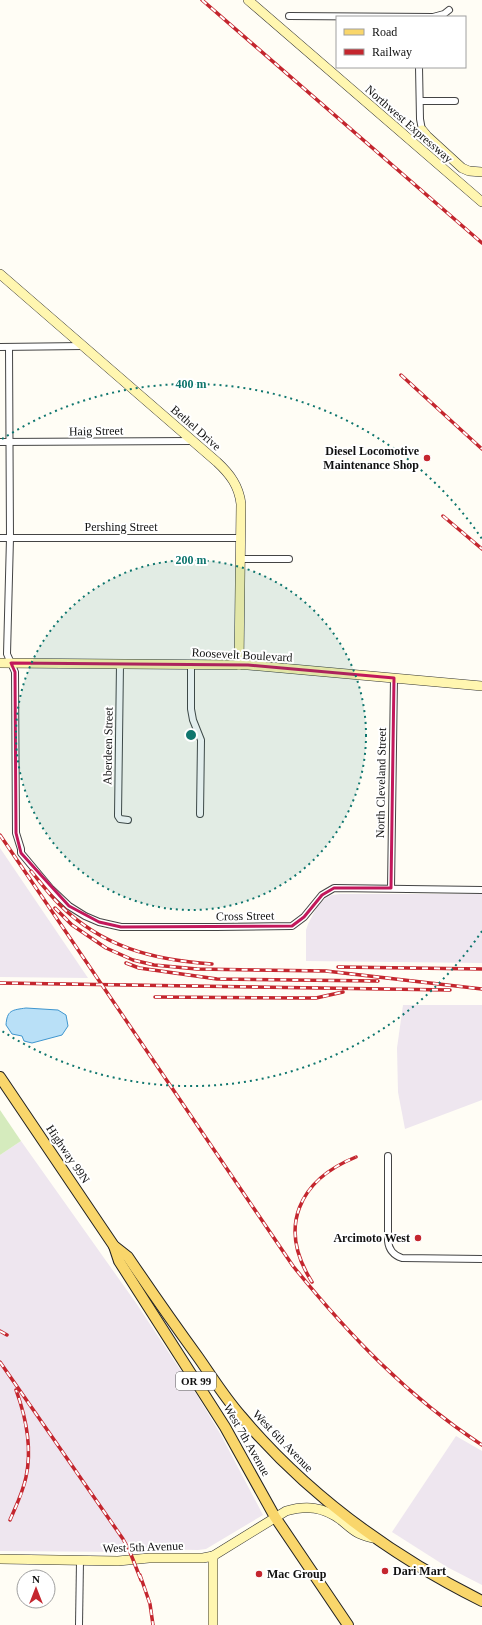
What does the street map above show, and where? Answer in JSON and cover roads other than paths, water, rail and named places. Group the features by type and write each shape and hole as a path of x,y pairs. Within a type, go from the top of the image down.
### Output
{"main road":[{"name":"Highway 99N","path":"0,1077 114,1246"},
{"name":"West 7th Avenue","path":"114,1246 119,1261 225,1427 275,1517 348,1625"},
{"name":"West 6th Avenue","path":"114,1246 128,1257 216,1384 240,1415 262,1441 285,1464 324,1499 378,1540 410,1562 482,1601"}],"street":[{"name":"Northwest Expressway","path":"248,0 482,202"},
{"path":"439,16 449,10"},
{"path":"289,16 336,16"},
{"path":"420,68 420,119 422,130 462,168 469,171 482,172"},
{"path":"420,101 455,101"},
{"name":"Bethel Drive","path":"0,274 226,470 236,484 241,504 239,665"},
{"path":"0,347 83,346"},
{"path":"9,347 10,538 7,654 11,663"},
{"name":"Haig Street","path":"0,442 192,441"},
{"name":"Pershing Street","path":"0,538 241,538"},
{"path":"241,559 289,559"},
{"name":"Roosevelt Boulevard","path":"0,663 239,665 482,686"},
{"name":"Cross Street","path":"11,663 15,672 16,833 21,853 51,889 69,906 84,916 99,922 121,927 292,926 304,917 322,895 334,888 482,890"},
{"name":"Aberdeen Street","path":"120,664 118,816 120,819 128,820"},
{"path":"191,665 192,714 201,740 200,814"},
{"name":"North Cleveland Street","path":"391,888 394,678"},
{"path":"388,1156 388,1241 392,1253 402,1258 482,1259"},
{"name":"West 5th Avenue","path":"0,1559 118,1561 149,1558 203,1558 213,1556 275,1517 298,1507 312,1507 324,1510 337,1517 358,1533 378,1540"},
{"path":"213,1556 213,1625"},
{"path":"79,1625 80,1560"}],"water":[{"path":"26,1008 58,1010 66,1015 68,1026 62,1035 32,1043 24,1041 22,1036 12,1034 6,1025 8,1016 11,1012 17,1009"}],"railway":[{"path":"202,0 482,243"},
{"path":"401,375 482,449"},
{"path":"443,516 482,549"},
{"path":"0,835 293,1266 335,1316 380,1363 429,1406 482,1445"},
{"path":"31,871 55,900 76,919 111,941 149,955 212,964"},
{"path":"55,908 72,925 106,948 133,960 154,965 197,969 326,971 482,989"},
{"path":"126,963 139,968 217,979 378,981"},
{"path":"338,967 482,969"},
{"path":"0,983 450,990"},
{"path":"155,997 316,998 343,992"},
{"path":"312,1282 302,1262 296,1242 296,1224 300,1208 308,1192 320,1178 336,1167 356,1157"},
{"path":"0,1331 7,1335"},
{"path":"0,1362 123,1539 141,1580"},
{"path":"10,1520 25,1483 28,1466 27,1433 23,1411 16,1390"},
{"path":"140,1575 150,1604 153,1625"}],"place":[{"name":"Diesel Locomotive Maintenance Shop","path":"427,458"},
{"name":"Arcimoto West","path":"418,1238"},
{"name":"Dari Mart","path":"385,1571"},
{"name":"Mac Group","path":"259,1574"}]}
